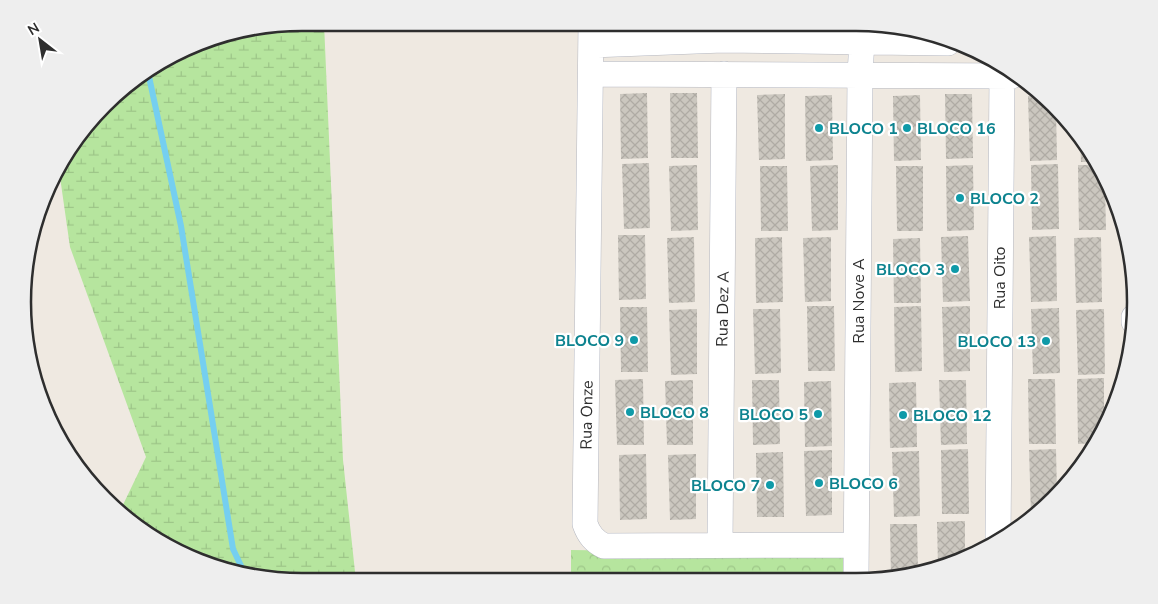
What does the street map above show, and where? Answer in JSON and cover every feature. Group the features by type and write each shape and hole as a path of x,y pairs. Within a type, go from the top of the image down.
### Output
{"street":[{"path":"591,34 723,32 863,33 928,41"},
{"name":"Rua Nove A","path":"856,573 860,74 863,33"},
{"name":"Rua Onze","path":"591,34 585,524 592,538 604,546 720,544 856,545"},
{"path":"591,74 1004,76"},
{"name":"Rua Dez A","path":"720,544 724,74"},
{"name":"Rua Oito","path":"998,532 1007,78"}],"green space":[{"path":"324,31 343,460 355,573 284,572 232,564 182,545 152,527 123,506 146,457 70,247 60,180 87,137 123,98 152,77 182,59 232,40 284,32"},
{"path":"571,550 843,554 843,573 571,573"}],"building":[{"path":"647,93 648,158 621,159 620,94"},
{"path":"670,93 697,93 698,158 671,158"},
{"path":"785,94 785,159 759,160 757,95"},
{"name":"BLOCO 1","path":"945,94 972,94 973,158 946,159"},
{"name":"BLOCO 1","path":"832,95 833,160 806,161 805,96"},
{"name":"BLOCO 16","path":"920,95 921,160 894,161 893,96"},
{"name":"BLOCO 16","path":"1028,96 1032,96 1056,119 1057,160 1030,161"},
{"path":"1080,151 1087,162 1081,162"},
{"path":"649,163 650,228 624,229 622,164"},
{"path":"1058,164 1059,229 1032,230 1031,165"},
{"path":"697,165 698,230 671,231 669,166"},
{"path":"838,165 838,230 812,231 810,166"},
{"name":"BLOCO 2","path":"973,165 974,230 947,231 946,166"},
{"name":"BLOCO 2","path":"1078,165 1089,165 1105,196 1106,230 1079,230"},
{"path":"760,166 787,166 788,231 761,231"},
{"path":"896,166 923,166 923,231 897,231"},
{"path":"618,235 645,235 646,299 619,300"},
{"name":"BLOCO 3","path":"968,236 970,301 943,302 941,237"},
{"path":"1056,236 1057,301 1031,302 1029,237"},
{"path":"694,237 695,302 669,303 667,238"},
{"path":"782,237 783,302 756,303 755,238"},
{"name":"BLOCO 3","path":"831,237 831,301 805,302 803,238"},
{"path":"1101,237 1102,302 1076,303 1074,238"},
{"path":"920,238 921,303 894,303 893,239"},
{"path":"807,306 834,306 835,371 808,371"},
{"name":"BLOCO 13","path":"921,306 922,371 895,372 894,307"},
{"path":"970,306 970,371 944,372 942,307"},
{"name":"BLOCO 9","path":"620,307 647,307 648,372 621,372"},
{"name":"BLOCO 13","path":"1059,308 1060,373 1033,374 1031,309"},
{"path":"697,309 697,374 671,375 669,310"},
{"path":"753,309 780,309 781,373 755,374"},
{"path":"1104,309 1105,374 1078,375 1076,310"},
{"path":"1104,378 1104,411 1086,444 1078,444 1077,379"},
{"name":"BLOCO 8","path":"643,379 644,445 617,445 615,380"},
{"name":"BLOCO 12","path":"1028,379 1055,379 1056,444 1029,444"},
{"name":"BLOCO 5","path":"693,380 693,445 667,445 665,381"},
{"name":"BLOCO 8","path":"752,380 779,380 780,444 753,445"},
{"path":"939,380 966,380 967,444 941,445"},
{"name":"BLOCO 5","path":"831,381 832,446 805,447 804,382"},
{"name":"BLOCO 12","path":"916,382 917,447 890,448 889,383"},
{"name":"BLOCO 6","path":"968,449 969,514 942,514 941,450"},
{"path":"1056,449 1057,484 1031,509 1029,450"},
{"name":"BLOCO 6","path":"832,450 832,515 806,516 804,451"},
{"path":"919,451 920,516 894,517 892,452"},
{"name":"BLOCO 7","path":"783,452 784,517 757,517 756,453"},
{"name":"BLOCO 7","path":"646,454 647,519 620,520 619,455"},
{"path":"696,454 696,519 670,520 668,455"},
{"path":"965,521 965,550 938,560 937,522"},
{"path":"890,524 917,524 918,566 891,570"}],"waterway":[{"path":"149,79 181,226 233,549 241,566"}],"place":[{"name":"BLOCO 1","path":"819,128"},
{"name":"BLOCO 16","path":"907,128"},
{"name":"BLOCO 2","path":"960,198"},
{"name":"BLOCO 3","path":"955,269"},
{"name":"BLOCO 9","path":"634,340"},
{"name":"BLOCO 13","path":"1046,341"},
{"name":"BLOCO 8","path":"630,412"},
{"name":"BLOCO 5","path":"818,414"},
{"name":"BLOCO 12","path":"903,415"},
{"name":"BLOCO 6","path":"819,483"},
{"name":"BLOCO 7","path":"770,485"}]}
